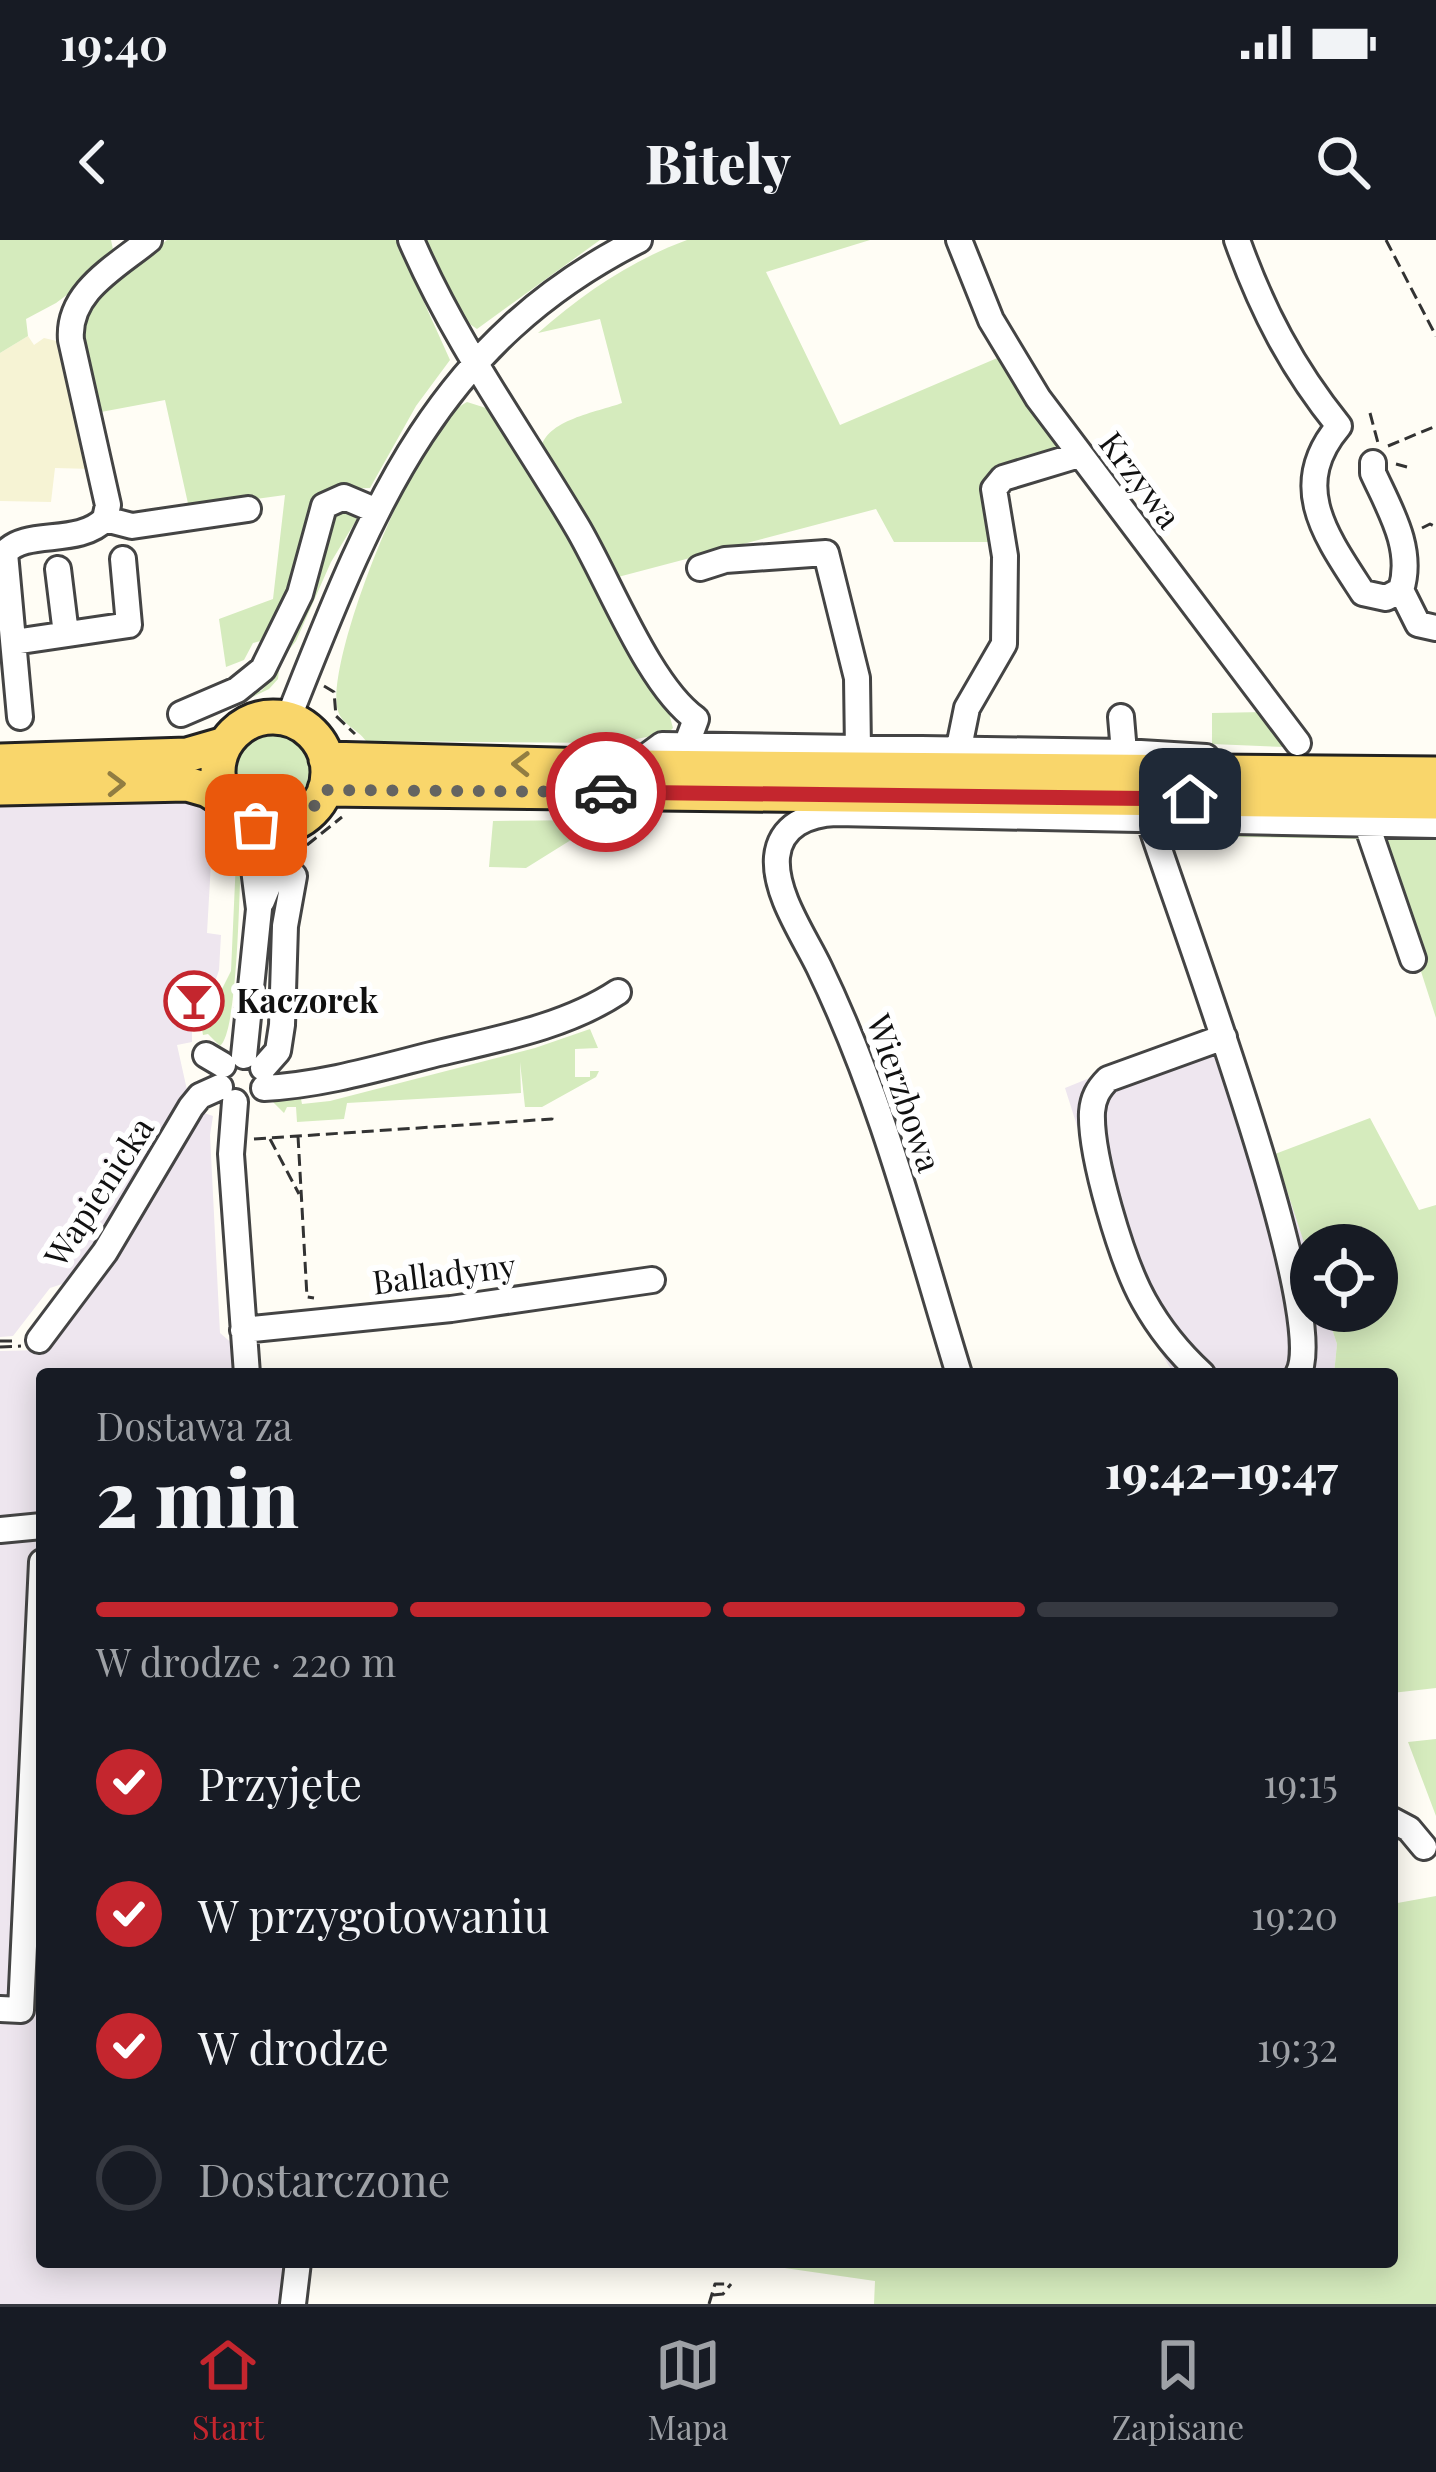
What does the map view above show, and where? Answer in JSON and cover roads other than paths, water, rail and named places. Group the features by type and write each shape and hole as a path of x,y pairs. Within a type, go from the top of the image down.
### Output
{"main road":[{"path":"0,761 187,754 225,744 245,724 274,717 305,728 318,741 332,788"},
{"path":"225,744 218,773 237,812"},
{"path":"0,788 187,784 208,790 266,827 294,823 332,788 632,767 1300,758 1436,774"},
{"path":"332,788 1436,802"}],"street":[{"path":"20,717 5,553 23,542 82,534 105,519 109,505 71,340 71,320 84,294 149,240"},
{"path":"411,240 433,291 578,528 623,617 675,700 695,719 686,746"},
{"path":"288,719 377,511 417,436 474,362 561,285 639,240"},
{"name":"Krzywa","path":"958,240 1008,354 1300,758"},
{"path":"1238,240 1270,323 1296,369 1339,426 1316,459 1312,487 1316,510 1363,593 1389,594 1418,624 1436,628"},
{"path":"1377,452 1373,473 1402,541 1405,573 1389,594"},
{"path":"958,752 967,708 1004,644 1005,556 994,489 1003,478 1079,455"},
{"path":"181,714 237,690 262,669 300,594 323,506 344,497 377,511"},
{"path":"105,519 132,526 248,509"},
{"path":"700,568 725,560 826,553 857,678 858,750"},
{"path":"15,650 66,634 129,625 123,560"},
{"path":"58,569 66,634"},
{"path":"15,650 144,636"},
{"path":"1120,717 1124,752"},
{"path":"632,767 662,746 1300,758"},
{"path":"237,812 259,909"},
{"name":"Wierzbowa","path":"957,1368 860,1055 788,903 778,872 782,841 799,821 814,814 1149,819"},
{"path":"1300,1368 1304,1351 1289,1258 1256,1132 1149,819 1436,825"},
{"path":"1366,822 1413,959"},
{"path":"246,1368 232,1154 236,1074 259,909 294,823"},
{"path":"236,1074 278,1051 295,927 294,876"},
{"path":"236,1074 324,1081 491,1041 555,1021 618,992"},
{"path":"1195,1368 1180,1354 1138,1290 1094,1148 1092,1113 1098,1088 1108,1079 1221,1029"},
{"name":"Wapienicka","path":"39,1340 105,1252 191,1107 236,1074"},
{"name":"Balladyny","path":"243,1330 452,1309 652,1280"},
{"path":"0,1530 36,1527"},
{"path":"0,2008 21,2010 36,1690"},
{"path":"1398,1823 1424,1847"},
{"path":"293,2304 297,2268"}],"place":[{"name":"Kaczorek","path":"194,1001"}]}
